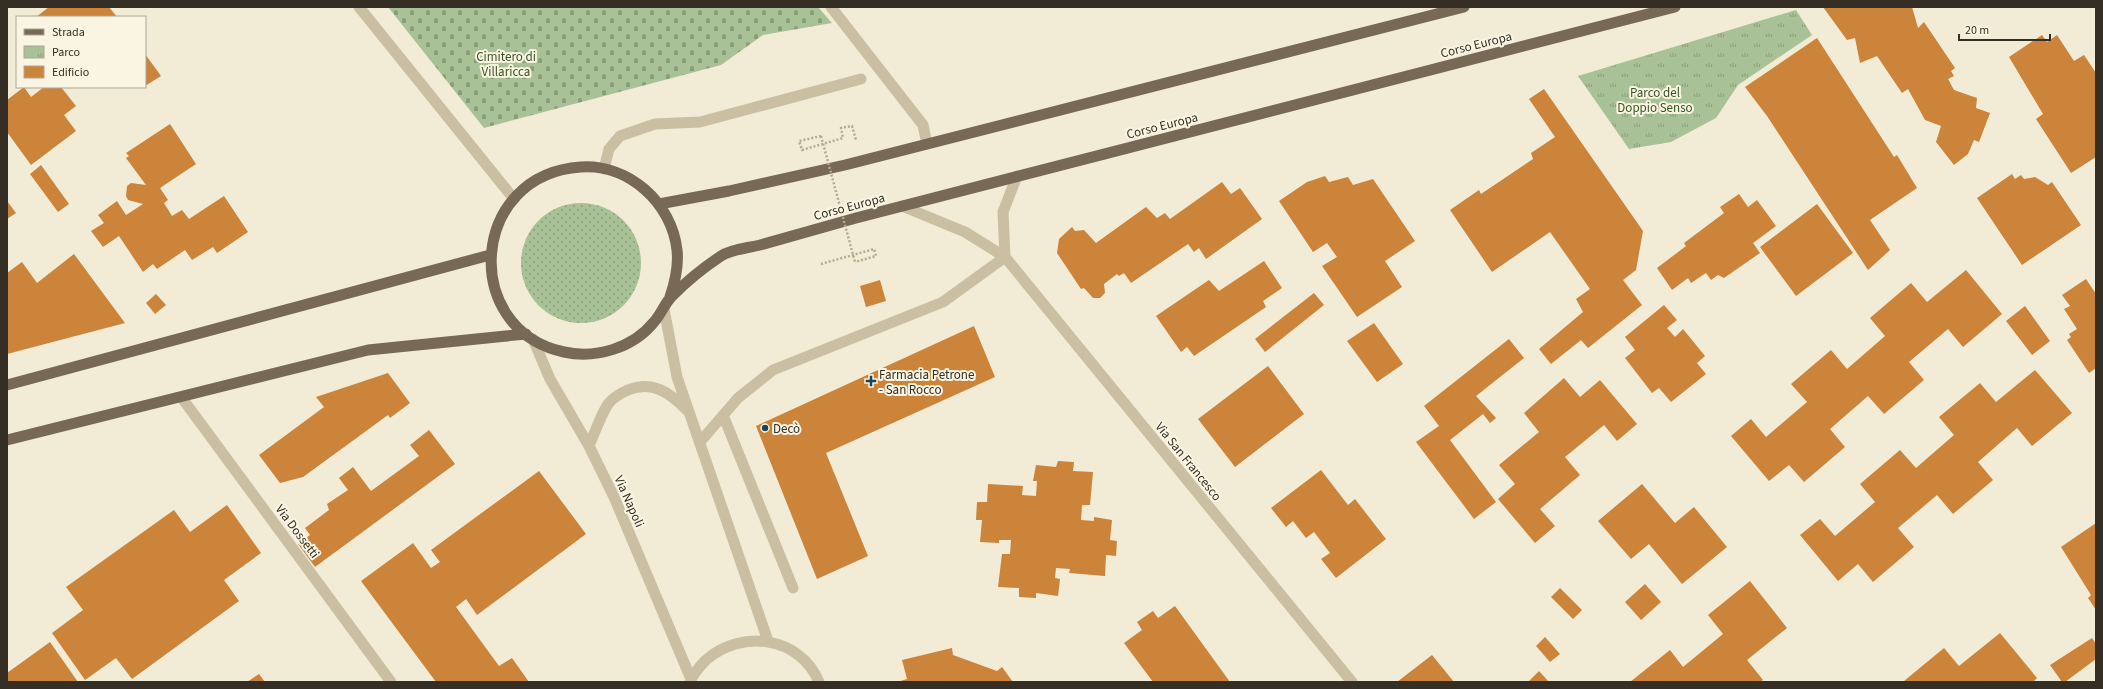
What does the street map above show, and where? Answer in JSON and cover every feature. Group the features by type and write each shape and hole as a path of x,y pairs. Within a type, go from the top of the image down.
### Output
{"main road":[{"path":"659,204 729,191 927,144 1464,7"},
{"name":"Corso Europa","path":"670,297 723,255 1017,176 1675,7"},
{"path":"588,167 604,169 635,181 659,204 668,218 677,249 678,265 670,297 664,309 642,334 612,349 596,353 563,352 547,347 529,336 513,322 502,307 495,290 491,273 490,255 497,225 514,198 540,178 555,171 588,167"},
{"path":"7,385 490,255"},
{"path":"7,440 182,398 368,350 529,336"}],"street":[{"path":"359,7 514,198"},
{"path":"831,7 923,125 927,144"},
{"path":"604,169 609,149 620,136 655,124 700,122 861,79"},
{"path":"700,442 738,398 774,370 943,302 1005,257 1003,212 1017,176"},
{"name":"Via San Francesco","path":"902,206 965,232 1005,257 1352,682"},
{"path":"664,309 677,377 768,641"},
{"name":"Via Napoli","path":"529,336 550,379 589,446 614,497 690,680"},
{"path":"589,446 600,418 609,403 621,392 638,386 655,386 670,394 689,412"},
{"name":"Via Dossetti","path":"182,398 391,682"},
{"path":"723,415 794,588"},
{"path":"690,680 702,664 715,652 732,644 750,640 768,641 787,648 804,660 819,682"}],"path":[{"path":"821,264 874,249 876,256 855,262 821,136 800,141 802,150 843,138 841,128 852,126 858,145"}],"green space":[{"name":"Cimitero di Villaricca","path":"388,7 818,7 832,23 763,35 721,65 484,128"},
{"name":"Parco del Doppio Senso","path":"1796,10 1812,35 1738,85 1716,118 1671,142 1629,149 1578,76"},
{"path":"581,203 593,204 604,208 614,213 623,221 631,230 636,240 640,251 640,275 636,286 631,296 623,305 614,313 604,318 593,322 581,323 569,322 558,318 548,313 539,305 531,296 526,286 522,275 521,263 522,251 526,240 531,230 539,221 548,213 558,208 569,204"}],"building":[{"path":"49,7 109,7 116,16 37,16"},
{"path":"1823,7 1912,7 1918,28 1924,22 1955,68 1951,71 1954,76 1948,79 1954,90 1977,98 1976,108 1990,113 1979,142 1974,140 1968,154 1954,165 1936,142 1941,126 1925,120 1908,89 1902,93 1877,56 1860,63 1855,38 1847,40"},
{"path":"2042,35 2047,42 2057,35 2074,61 2084,55 2096,73 2096,157 2071,173 2036,119 2043,114 2009,57"},
{"path":"1817,38 1894,157 1897,155 1917,188 1870,220 1890,250 1868,270 1767,116 1745,87"},
{"path":"146,55 161,76 146,85"},
{"path":"23,88 25,88 31,97 43,88 62,88 76,106 64,115 76,131 31,165 7,132 7,100"},
{"path":"1544,89 1643,231 1636,270 1623,280 1642,305 1588,348 1581,340 1551,364 1539,349 1583,312 1576,299 1590,289 1550,232 1492,272 1450,210 1479,190 1481,194 1533,159 1531,153 1555,137 1529,99"},
{"path":"170,124 196,164 160,188 168,200 164,203 172,216 182,210 189,219 224,196 248,232 217,253 213,247 192,260 185,250 157,269 153,264 143,272 119,236 103,247 91,231 104,223 98,215 117,201 126,215 143,204 128,200 126,196 127,186 131,183 146,185 126,158 129,156 126,153"},
{"path":"41,165 69,204 58,212 30,174"},
{"path":"2012,174 2015,179 2021,175 2024,179 2035,177 2048,185 2052,182 2081,225 2022,265 1977,198"},
{"path":"1325,176 1329,182 1348,177 1353,185 1373,179 1415,241 1385,261 1402,287 1357,317 1322,266 1337,257 1327,243 1313,252 1279,201 1307,182"},
{"path":"1222,182 1231,194 1240,188 1262,219 1206,259 1199,248 1194,252 1188,244 1131,283 1124,273 1119,276 1117,274 1104,284 1105,293 1100,298 1093,298 1084,288 1081,289 1057,253 1059,239 1072,227 1075,231 1084,230 1096,243 1146,207 1157,218 1165,213 1170,219"},
{"path":"1739,194 1748,207 1757,200 1776,226 1753,243 1760,253 1724,278 1718,275 1711,280 1706,273 1691,283 1688,278 1672,290 1657,268 1686,246 1684,243 1724,213 1720,207"},
{"path":"7,201 16,213 7,219"},
{"path":"1817,204 1853,253 1796,296 1760,247"},
{"path":"74,254 125,323 7,354 7,273 22,262 37,283"},
{"path":"1264,261 1282,288 1263,301 1266,307 1194,356 1187,347 1181,352 1156,316 1209,280 1219,291"},
{"path":"1966,270 2002,314 1963,347 1948,329 1909,362 1924,380 1884,414 1868,396 1830,429 1845,447 1804,482 1789,465 1769,481 1731,436 1751,419 1766,437 1807,402 1791,384 1831,350 1847,369 1885,336 1870,318 1911,283 1927,302"},
{"path":"2086,279 2096,294 2096,368 2089,373 2067,340 2071,337 2069,334 2077,329 2064,309 2070,306 2062,295"},
{"path":"880,280 886,301 866,307 860,286"},
{"path":"1314,293 1324,305 1265,352 1255,339"},
{"path":"156,294 166,305 155,314 146,303"},
{"path":"1664,305 1677,320 1667,328 1675,337 1683,329 1705,356 1697,363 1706,374 1671,402 1659,388 1652,393 1625,358 1635,350 1625,337"},
{"path":"2025,306 2050,341 2032,355 2006,321"},
{"path":"1374,323 1403,364 1377,382 1347,341"},
{"path":"974,326 995,377 826,453 868,556 817,579 756,426"},
{"path":"1509,339 1524,358 1476,396 1496,418 1490,423 1483,414 1450,440 1496,502 1474,519 1416,442 1439,426 1424,406"},
{"path":"1268,366 1304,414 1235,467 1198,419"},
{"path":"2035,370 2072,413 2032,446 2017,428 1978,462 1993,480 1953,514 1937,495 1898,528 1914,547 1873,582 1858,564 1838,581 1800,535 1820,519 1835,536 1875,502 1860,484 1900,450 1916,468 1954,435 1939,417 1980,383 1996,402"},
{"path":"388,373 410,403 390,418 388,415 303,477 280,483 259,455 324,407 316,397"},
{"path":"1564,378 1580,397 1600,380 1637,424 1617,441 1604,425 1565,457 1580,475 1540,509 1555,526 1535,543 1498,499 1515,484 1499,465 1539,432 1524,413"},
{"path":"429,430 455,464 315,567 298,544 310,535 305,528 329,510 327,504 348,490 339,478 353,467 371,491 419,456 410,445"},
{"path":"1058,461 1074,462 1073,471 1093,472 1090,505 1082,505 1081,520 1094,521 1094,517 1112,520 1110,540 1117,541 1116,556 1106,555 1105,576 1069,573 1070,569 1056,568 1055,578 1060,579 1058,596 1036,593 1036,598 1019,597 1019,588 998,587 1002,554 1010,554 1011,540 999,540 999,543 980,542 982,520 976,520 977,502 987,502 988,484 1023,486 1022,495 1036,496 1037,481 1033,481 1036,465 1056,467"},
{"path":"1321,470 1348,505 1355,499 1386,539 1336,578 1321,559 1330,553 1314,532 1306,538 1293,521 1286,527 1271,508"},
{"path":"539,471 586,534 477,615 466,599 456,607 499,666 512,658 529,682 436,682 361,581 413,543 431,568 440,562 431,550"},
{"path":"1642,484 1675,523 1694,507 1727,547 1682,584 1649,544 1631,559 1598,521"},
{"path":"227,505 261,553 224,580 239,601 132,679 116,658 85,680 52,633 83,610 66,587 174,510 190,532"},
{"path":"2096,523 2096,610 2088,598 2091,595 2061,547"},
{"path":"1750,581 1787,628 1747,660 1763,680 1760,682 1630,682 1670,650 1683,667 1723,634 1708,615"},
{"path":"1645,584 1661,602 1641,620 1625,602"},
{"path":"1560,588 1582,610 1573,619 1551,597"},
{"path":"1175,606 1230,682 1153,682 1124,643 1142,630 1137,622 1153,611 1158,618"},
{"path":"2000,633 2037,678 2033,682 1904,681 1944,648 1959,666"},
{"path":"1545,637 1560,654 1550,662 1536,646"},
{"path":"2092,638 2096,644 2096,659 2065,682 2062,682 2050,665"},
{"path":"50,642 78,682 7,682 7,673"},
{"path":"952,648 953,655 997,671 1002,667 1013,682 897,682 907,679 902,660"},
{"path":"1432,655 1454,682 1397,682"},
{"path":"1539,671 1549,682 1528,682"},
{"path":"259,674 265,682 247,682"}],"place":[{"name":"Farmacia Petrone - San Rocco","path":"871,381"},
{"name":"Decò","path":"765,428"}]}
